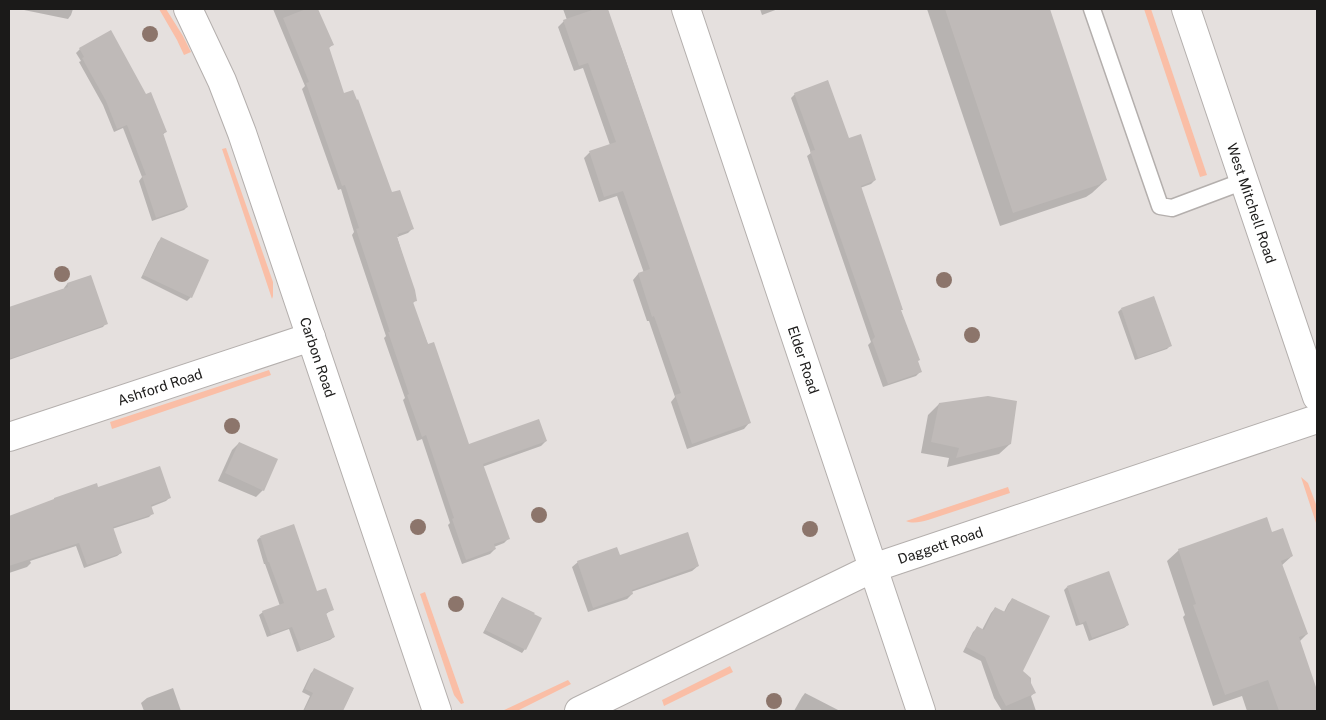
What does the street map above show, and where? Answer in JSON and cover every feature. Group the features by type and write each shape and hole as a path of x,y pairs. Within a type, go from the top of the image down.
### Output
{"street":[{"name":"Carbon Road","path":"188,9 218,72 242,133 436,711"},
{"name":"Elder Road","path":"686,9 921,711"},
{"name":"West Mitchell Road","path":"1186,9 1317,397"},
{"name":"Ashford Road","path":"9,436 311,337"},
{"name":"Daggett Road","path":"579,711 873,568 1317,419"}],"lane":[{"path":"1092,9 1160,206 1172,208 1244,181"}],"shaded area":[{"path":"159,9 166,9 191,52 184,55"},
{"path":"1144,9 1151,9 1207,175 1200,177"},
{"path":"226,148 273,282 272,299 222,149"},
{"path":"269,370 271,375 112,429 110,422"},
{"path":"1301,477 1308,483 1317,507 1317,526"},
{"path":"1008,487 1010,493 928,520 914,523 906,521"},
{"path":"425,592 464,703 461,704 454,695 420,594"},
{"path":"730,666 733,672 664,706 662,700"},
{"path":"568,680 571,684 517,711 502,711"}],"building":[{"path":"306,9 318,9 334,45 329,47 344,93 353,90 392,192 400,190 414,229 398,234 399,237 397,237 415,290 417,301 413,302 428,344 434,342 469,444 539,419 547,441 483,464 510,539 494,544 496,549 466,560 426,435 422,437 407,395 409,394 356,229 359,228 345,185 342,186 306,83 309,82 283,18"},
{"path":"595,9 608,9 751,423 692,444 675,395 681,393 654,316 652,317 638,273 650,269 623,191 604,197 589,151 616,142 588,63 579,66 563,20"},
{"path":"945,9 1050,9 1107,180 1101,184 1013,213"},
{"path":"111,30 146,94 151,92 167,132 163,133 188,207 156,218 142,176 146,175 127,125 117,129 106,101 82,58 84,57 79,48"},
{"path":"828,80 849,138 861,134 876,180 861,186 903,310 901,310 920,360 918,361 922,372 888,384 872,340 875,337 810,151 815,150 794,93"},
{"path":"161,237 209,260 192,298 143,275"},
{"path":"91,275 108,324 9,359 9,307 68,287 67,283"},
{"path":"1154,296 1172,346 1138,358 1121,308"},
{"path":"988,396 1017,401 1011,444 956,458 959,448 931,442 939,403"},
{"path":"239,442 278,459 264,491 225,473"},
{"path":"160,466 171,498 151,505 154,514 113,527 122,553 87,565 79,543 9,566 9,516 97,483 98,487"},
{"path":"1267,517 1272,532 1283,528 1293,556 1281,561 1308,634 1299,637 1317,690 1317,711 1279,711 1268,680 1225,695 1193,605 1196,604 1178,549"},
{"path":"294,524 317,591 326,588 334,610 326,613 335,637 301,650 292,627 271,634 262,611 284,603 260,536"},
{"path":"688,532 699,566 632,590 633,594 593,608 577,561 617,547 620,555"},
{"path":"1109,571 1129,625 1092,638 1086,621 1080,624 1067,586"},
{"path":"502,597 542,618 526,650 485,630"},
{"path":"1012,598 1050,616 1023,671 1031,678 1031,683 1036,693 1006,706 985,657 966,647 977,626 984,630 995,607 1005,612"},
{"path":"314,668 354,688 343,711 304,711 313,693 305,689"}]}
